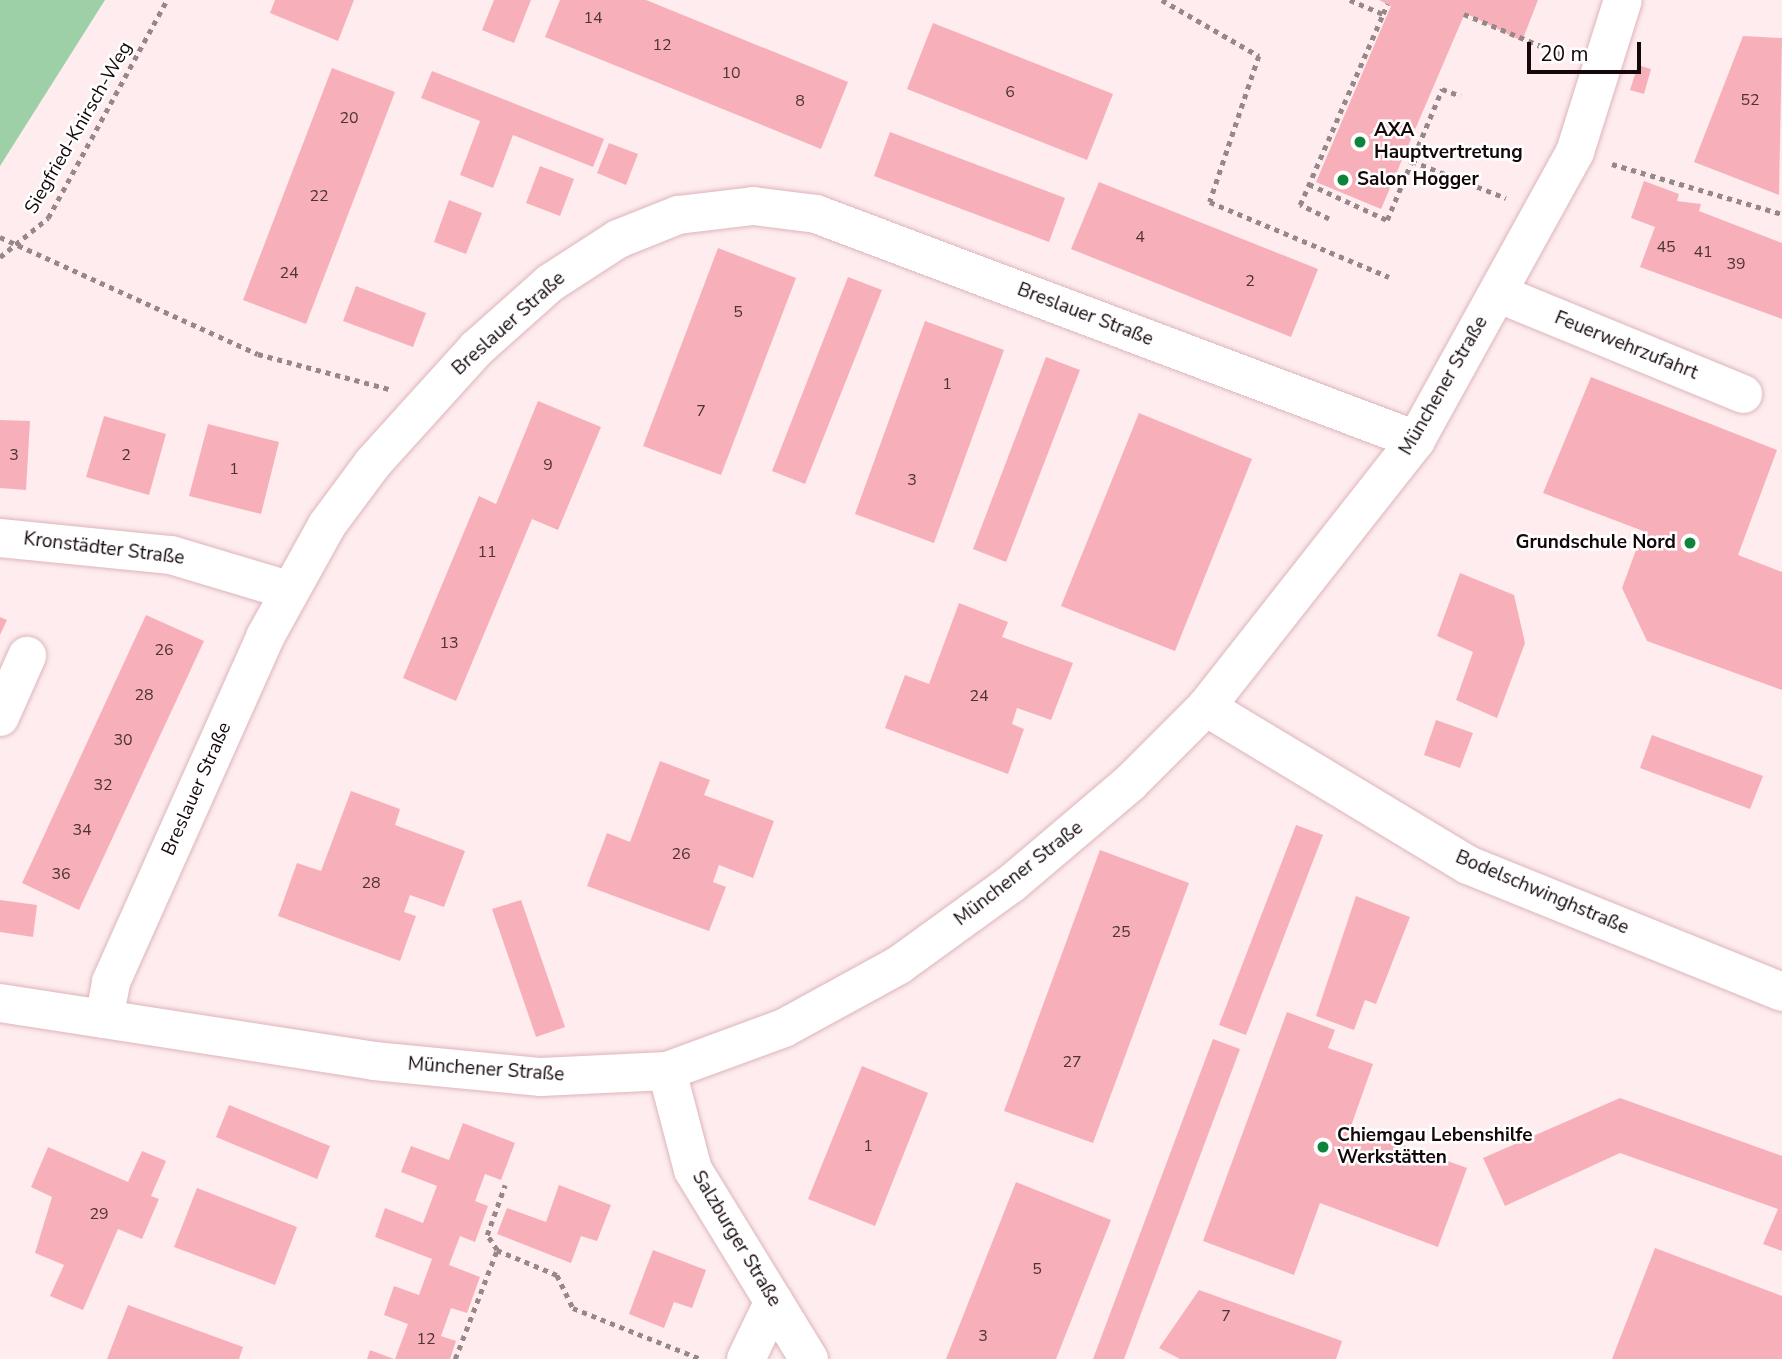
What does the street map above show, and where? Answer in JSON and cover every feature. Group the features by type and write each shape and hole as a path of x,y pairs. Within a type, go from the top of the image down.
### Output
{"street":[{"name":"Münchener Straße","path":"0,1003 374,1062 541,1077 667,1071 784,1028 899,965 1011,884 1130,783 1206,707 1416,440 1575,152 1623,0"},
{"name":"Breslauer Straße","path":"104,1019 111,982 288,590 327,526 424,405 550,283 618,239 678,215 753,206 816,214 1416,440"},
{"name":"Feuerwehrzufahrt","path":"1509,298 1743,394"},
{"name":"Kronstädter Straße","path":"0,538 171,555 288,590"},
{"path":"0,716 27,656"},
{"name":"Bodelschwinghstraße","path":"1206,707 1468,866 1782,992"},
{"name":"Salzburger Straße","path":"667,1071 693,1170 809,1359"},
{"path":"746,1359 774,1301"}],"path":[{"name":"Siegfried-Knirsch-Weg","path":"0,257 22,244 48,218 167,0"},
{"path":"1163,0 1259,55 1210,202 1389,277"},
{"path":"1350,0 1383,14"},
{"path":"1329,219 1300,205 1387,4"},
{"path":"1464,14 1523,38"},
{"path":"1309,184 1387,220 1442,89 1461,96"},
{"path":"1575,152 1782,215"},
{"path":"1412,161 1542,212"},
{"path":"0,237 22,244 258,354 409,394 424,405"},
{"path":"505,1185 487,1235 496,1250 557,1275 573,1308 701,1359"},
{"path":"455,1359 496,1250"}],"green space":[{"path":"0,0 105,0 0,166"}],"building":[{"path":"275,0 354,0 338,41 270,13"},
{"path":"494,0 531,0 514,43 482,30"},
{"path":"560,0 646,0 848,82 821,149 545,37"},
{"path":"1379,0 1538,0 1522,41 1465,13 1381,209 1316,182 1391,6"},
{"path":"933,23 1113,94 1087,160 907,89"},
{"path":"1743,36 1782,38 1779,195 1694,162"},
{"path":"1638,65 1651,69 1644,94 1630,90"},
{"path":"332,68 395,92 306,324 243,300"},
{"path":"432,71 604,139 593,167 513,135 493,188 460,175 480,121 421,98"},
{"path":"890,132 1065,198 1049,242 874,176"},
{"path":"609,143 638,154 626,185 597,173"},
{"path":"540,166 574,179 560,216 526,203"},
{"path":"1644,181 1679,194 1677,201 1701,204 1699,211 1782,243 1782,319 1640,267 1655,227 1631,218"},
{"path":"1099,182 1318,269 1291,337 1071,249"},
{"path":"449,200 482,213 466,254 434,242"},
{"path":"718,248 796,278 721,475 643,446"},
{"path":"848,277 882,290 805,484 772,471"},
{"path":"356,286 426,313 413,347 343,321"},
{"path":"925,321 1004,350 934,543 855,514"},
{"path":"1046,357 1080,370 1006,562 973,549"},
{"name":"Grundschule Nord","path":"1591,377 1777,450 1738,555 1782,572 1782,690 1647,641 1622,588 1643,531 1543,493"},
{"path":"538,401 601,427 558,530 532,519 456,701 403,678 479,496 496,504"},
{"path":"1139,413 1252,459 1175,651 1061,606"},
{"path":"104,416 166,434 149,495 86,477"},
{"path":"0,420 30,421 26,490 0,488"},
{"path":"208,424 279,442 261,514 189,496"},
{"path":"1460,573 1514,595 1525,643 1497,718 1456,700 1473,652 1437,636"},
{"path":"959,603 1008,622 1002,637 1073,663 1051,720 1017,708 1012,724 1024,729 1008,774 885,728 905,675 929,684"},
{"path":"146,615 204,641 79,910 22,883"},
{"path":"0,617 7,620 0,635"},
{"path":"1436,720 1473,733 1460,768 1424,755"},
{"path":"1652,735 1763,776 1750,809 1640,768"},
{"path":"660,761 710,780 704,795 774,821 753,878 719,865 713,882 726,887 709,931 587,886 607,833 630,842"},
{"path":"351,791 400,809 395,825 465,851 444,907 410,895 404,912 416,916 400,961 278,916 297,863 321,871"},
{"path":"1296,825 1323,835 1246,1035 1219,1025"},
{"path":"1100,850 1189,883 1093,1143 1004,1111"},
{"path":"1356,896 1410,917 1376,1004 1365,1000 1354,1030 1316,1016"},
{"path":"0,900 37,905 33,937 0,932"},
{"path":"521,900 565,1027 536,1037 492,909"},
{"name":"Chiemgau Lebenshilfe Werkstätten","path":"1287,1012 1335,1030 1328,1048 1373,1064 1351,1126 1467,1168 1438,1247 1320,1203 1294,1275 1203,1241"},
{"path":"1213,1039 1240,1049 1124,1359 1093,1359"},
{"path":"862,1066 928,1093 875,1226 808,1199"},
{"name":"Chiemgau Lebenshilfe Werkstätten","path":"1620,1098 1782,1156 1782,1251 1763,1244 1778,1209 1620,1153 1505,1206 1483,1158"},
{"path":"229,1105 330,1146 317,1179 216,1137"},
{"path":"463,1123 515,1143 501,1180 485,1174 475,1201 488,1206 475,1242 460,1236 449,1265 480,1277 467,1313 451,1308 441,1336 456,1341 450,1359 395,1359 408,1324 384,1315 394,1286 419,1295 432,1259 375,1237 385,1208 423,1223 437,1186 401,1172 411,1146 449,1160"},
{"path":"48,1147 128,1182 142,1151 166,1161 151,1196 159,1199 142,1239 118,1229 83,1310 50,1296 64,1265 35,1253 52,1197 31,1187"},
{"path":"1016,1182 1111,1220 1056,1359 946,1359"},
{"path":"559,1185 611,1205 597,1241 581,1236 571,1263 497,1234 507,1208 546,1222"},
{"path":"197,1188 297,1227 275,1285 174,1247"},
{"path":"1655,1248 1782,1296 1782,1359 1612,1359"},
{"path":"653,1250 706,1270 692,1308 674,1302 664,1328 629,1314"},
{"path":"1199,1290 1342,1341 1336,1359 1180,1359 1159,1348"},
{"path":"128,1305 243,1347 239,1359 107,1359"},
{"path":"370,1350 394,1359 367,1359"}],"place":[{"name":"AXA Hauptvertretung","path":"1360,142"},
{"name":"Salon Hogger","path":"1343,180"},
{"name":"Grundschule Nord","path":"1690,543"},
{"name":"Chiemgau Lebenshilfe Werkstätten","path":"1323,1147"}]}
